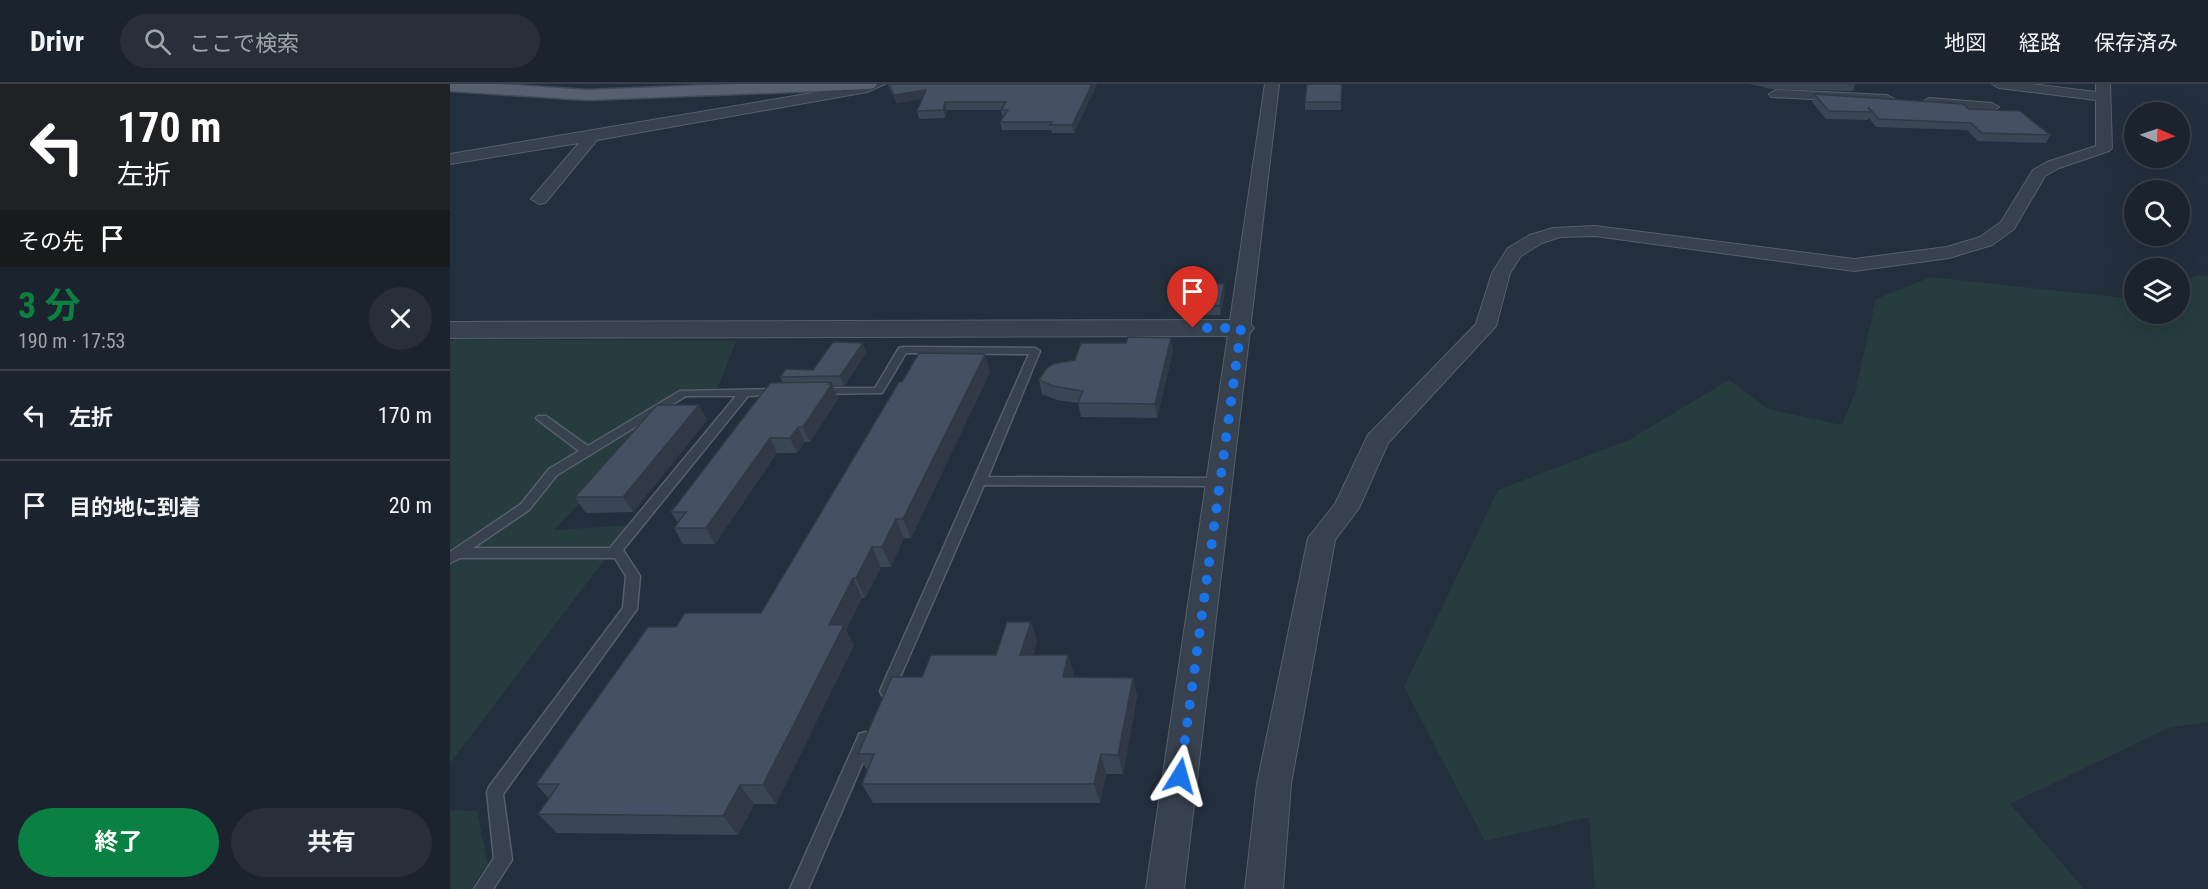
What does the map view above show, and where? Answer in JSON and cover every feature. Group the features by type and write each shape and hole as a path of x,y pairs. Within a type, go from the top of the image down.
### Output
{"main road":[{"path":"450,86 587,95 868,84"}],"street":[{"path":"450,159 591,138 878,84"},
{"path":"1165,889 1272,84"},
{"path":"1264,889 1274,784 1322,538 1346,508 1377,440 1486,326 1501,273 1515,252 1536,238 1559,232 1595,231 1854,265 1949,252 1986,241 2008,225 2039,173 2053,165 2104,148 2103,90 1999,84"},
{"path":"1776,94 1825,89 1904,100 1992,107"},
{"path":"539,199 591,138"},
{"path":"452,331 1241,328"}],"lane":[{"path":"812,392 878,391 903,350 1035,351 880,706"},
{"path":"613,553 746,392"},
{"path":"454,556 525,507 553,472 684,393 790,392"},
{"path":"542,418 587,451"},
{"path":"980,481 1220,482"},
{"path":"454,556 619,553 633,576 630,609 495,792 503,860 483,889"},
{"path":"799,889 870,728"}],"green space":[{"path":"2197,275 2208,276 2208,722 2168,728 2010,804 2084,889 1595,889 1589,817 1485,841 1404,687 1498,490 1629,440 1729,380 1768,409 1842,425 1855,393 1876,299 1931,277 2124,298 2124,324 2190,324 2190,279"},
{"path":"454,339 736,341 717,390 679,401 554,530 631,525 450,763 450,342"},
{"path":"450,810 477,811 488,864 470,889 450,889"}],"building":[{"path":"889,84 1092,84 1072,125 1050,125 1052,122 1000,122 1008,110 1001,110 1006,102 945,102 943,110 917,111 926,90 894,95"},
{"path":"1307,84 1342,84 1341,102 1305,102"},
{"path":"1814,94 1963,104 1969,109 2020,111 2050,135 1982,133 1971,123 1879,119 1868,107 1871,112 1829,111"},
{"path":"1202,283 1224,284 1220,306 1197,305"},
{"path":"1128,337 1171,338 1155,404 1078,403 1083,391 1053,386 1039,380 1046,369 1053,364 1075,360 1081,343 1126,343"},
{"path":"833,342 863,343 840,376 780,377 786,369 813,370"},
{"path":"919,353 985,354 903,519 896,519 882,547 872,547 856,578 853,578 829,625 844,625 763,785 740,785 723,816 538,814 559,784 536,784 648,627 676,627 685,613 761,613 899,382 902,382"},
{"path":"831,382 829,384 832,384 803,427 798,427 790,438 770,438 706,528 674,528 686,512 671,512 770,383"},
{"path":"657,405 699,405 623,497 575,497"},
{"path":"1007,622 1031,622 1020,655 1068,655 1063,677 1133,678 1118,755 1101,754 1094,784 862,784 874,754 858,754 892,677 922,677 931,655 996,655"}],"route":[{"path":"1180,776 1241,328 1193,328"}]}
